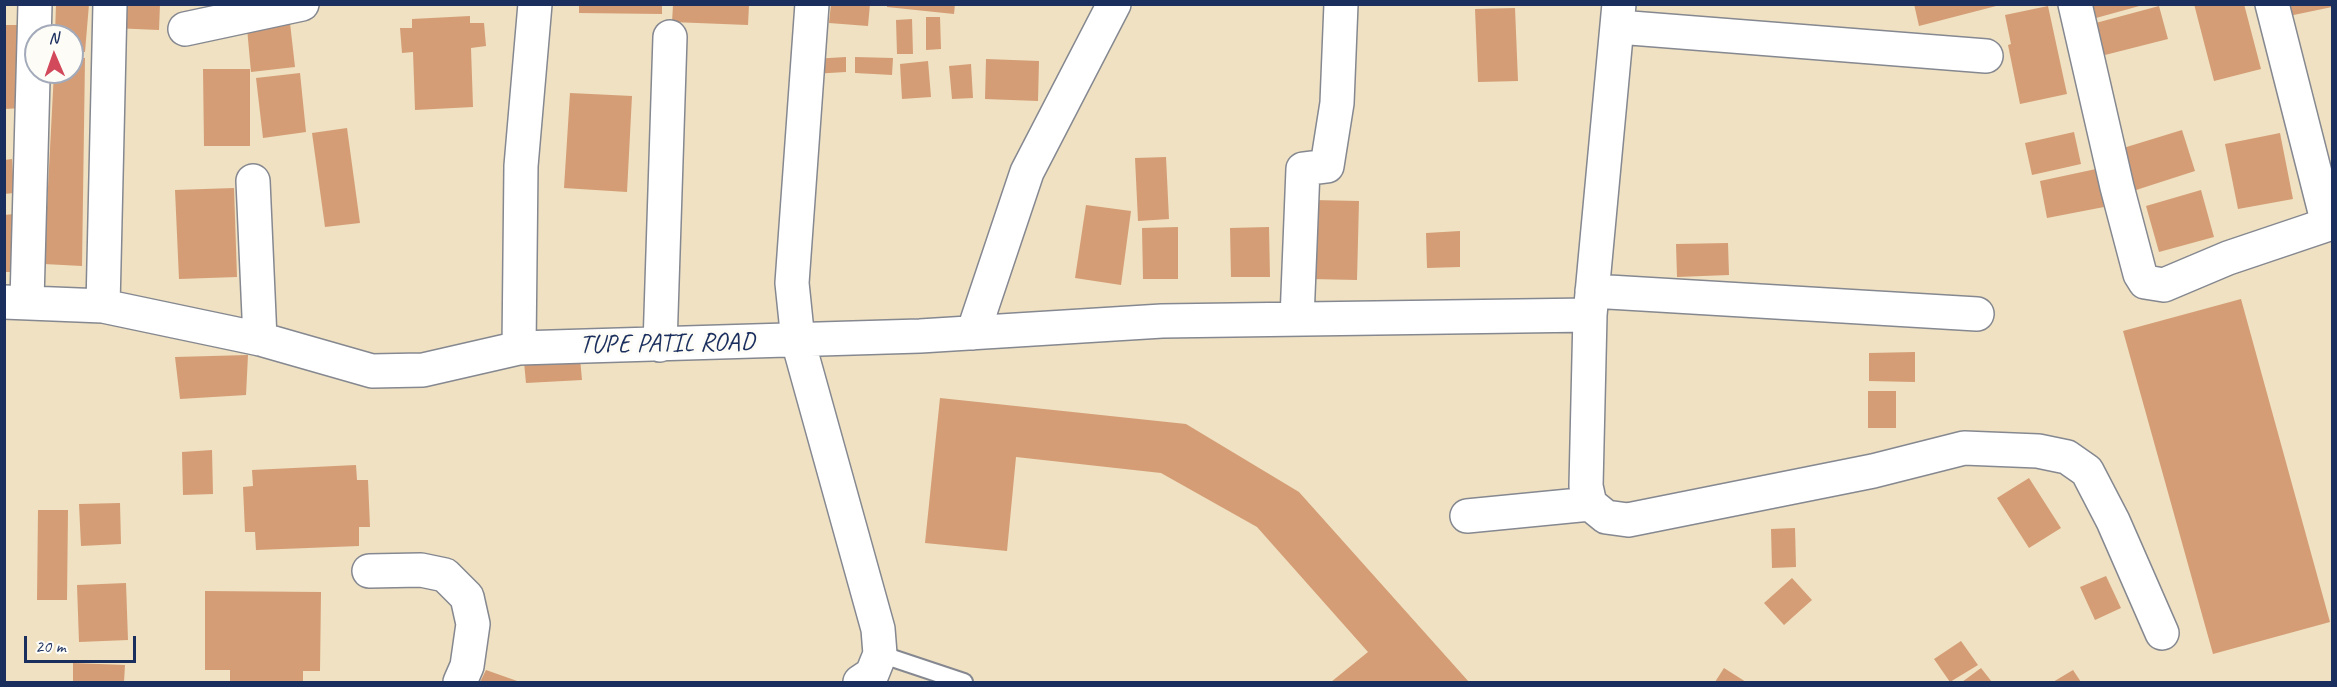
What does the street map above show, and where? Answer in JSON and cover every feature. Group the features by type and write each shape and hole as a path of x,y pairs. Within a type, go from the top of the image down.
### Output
{"street":[{"path":"16,302 35,4"},
{"path":"104,306 110,4"},
{"path":"185,29 302,4"},
{"path":"519,348 521,166 535,4"},
{"path":"812,4 792,283 798,341 878,629 880,654 872,674 860,682"},
{"path":"973,333 1027,172 1114,4"},
{"path":"1297,319 1303,169 1327,166 1337,103 1341,4"},
{"path":"2075,4 2117,187 2140,274 2145,282 2154,285 2164,285 2228,258 2330,223 2272,4"},
{"path":"1986,56 1618,16 1591,303 1586,486 1590,504 1606,517 1628,520 1874,471 1964,448 2038,451 2067,457 2087,471 2113,521 2162,633"},
{"path":"660,345 670,38"},
{"path":"253,181 260,339"},
{"name":"TUPE PATIL ROAD","path":"16,302 104,306 260,339 372,371 423,370 519,348 798,341 1162,321 1297,319 1591,303 1977,314"},
{"path":"1467,516 1590,504"},
{"path":"369,571 421,570 445,575 467,597 472,624 467,666 460,682"}],"lane":[{"path":"880,654 964,682"}],"building":[{"path":"56,4 89,4 85,52 84,24 55,24"},
{"path":"113,4 160,4 159,30 112,28"},
{"path":"579,4 662,4 662,14 579,13"},
{"path":"831,4 870,4 868,26 829,23"},
{"path":"887,4 955,4 954,14 887,7"},
{"path":"1914,4 2000,4 2000,5 1919,26"},
{"path":"2093,4 2143,4 2143,5 2096,18"},
{"path":"2194,4 2244,4 2261,69 2214,81"},
{"path":"2282,4 2332,4 2332,7 2284,17"},
{"path":"673,5 749,5 748,25 672,22"},
{"path":"2048,6 2067,94 2020,104 2008,45 2011,44 2005,15"},
{"path":"2159,6 2168,39 2101,56 2092,24"},
{"path":"1515,8 1518,81 1478,82 1475,9"},
{"path":"470,16 470,23 484,23 486,46 471,48 473,107 415,110 413,52 402,53 400,28 412,28 412,19"},
{"path":"926,17 940,17 941,49 926,50"},
{"path":"912,19 913,54 897,54 896,20"},
{"path":"290,23 295,67 251,72 247,28"},
{"path":"4,25 20,25 23,108 4,109"},
{"path":"846,57 846,72 812,74 812,59"},
{"path":"855,57 893,58 892,75 855,73"},
{"path":"85,58 82,266 44,264 53,84 84,84"},
{"path":"986,59 1039,61 1038,101 985,99"},
{"path":"928,61 931,97 902,99 900,64"},
{"path":"971,64 973,98 952,99 949,66"},
{"path":"203,69 250,69 250,146 204,146"},
{"path":"300,73 306,132 263,138 256,78"},
{"path":"570,93 632,96 627,192 564,188"},
{"path":"347,128 360,223 325,227 312,133"},
{"path":"2182,130 2195,171 2133,191 2120,149"},
{"path":"2074,132 2081,164 2032,175 2025,143"},
{"path":"2280,133 2293,199 2238,209 2225,144"},
{"path":"1166,157 1169,219 1138,221 1135,158"},
{"path":"12,159 14,193 4,194 4,160"},
{"path":"2096,169 2104,207 2047,218 2040,181"},
{"path":"234,188 237,277 179,279 175,190"},
{"path":"2201,190 2214,237 2159,252 2146,206"},
{"path":"1313,200 1359,201 1357,280 1311,279"},
{"path":"1086,205 1131,211 1121,285 1075,278"},
{"path":"14,214 17,272 4,272 4,215"},
{"path":"1178,227 1178,279 1143,279 1142,228"},
{"path":"1269,227 1270,277 1231,277 1230,228"},
{"path":"1460,231 1460,267 1427,268 1426,233"},
{"path":"1728,243 1729,275 1677,277 1676,244"},
{"path":"2241,299 2330,622 2213,654 2123,331"},
{"path":"1915,352 1915,382 1869,381 1869,353"},
{"path":"248,355 246,395 180,399 175,357"},
{"path":"580,358 582,380 526,383 524,362"},
{"path":"1868,391 1896,391 1896,428 1868,428"},
{"path":"940,398 1186,424 1299,492 1469,682 1331,682 1368,652 1257,527 1161,473 1016,457 1007,551 925,543"},
{"path":"212,450 213,494 183,495 182,452"},
{"path":"356,465 357,480 368,480 370,527 359,527 359,546 256,550 255,532 245,532 243,487 253,486 252,470"},
{"path":"2029,478 2061,528 2029,548 1997,498"},
{"path":"120,503 121,544 81,546 79,504"},
{"path":"38,510 68,510 67,600 37,600"},
{"path":"1795,528 1796,567 1772,568 1771,529"},
{"path":"2106,576 2121,608 2095,620 2080,587"},
{"path":"1792,578 1812,600 1784,625 1764,603"},
{"path":"126,583 128,640 79,642 77,585"},
{"path":"205,591 321,592 320,671 303,671 303,682 230,682 230,670 205,670"},
{"path":"1961,641 1978,665 1950,682 1934,659"},
{"path":"73,663 125,665 124,682 73,682"},
{"path":"1724,668 1746,682 1715,682"},
{"path":"1981,668 1992,682 1962,682"},
{"path":"486,670 520,682 480,682"},
{"path":"2073,670 2081,682 2053,682"}]}
